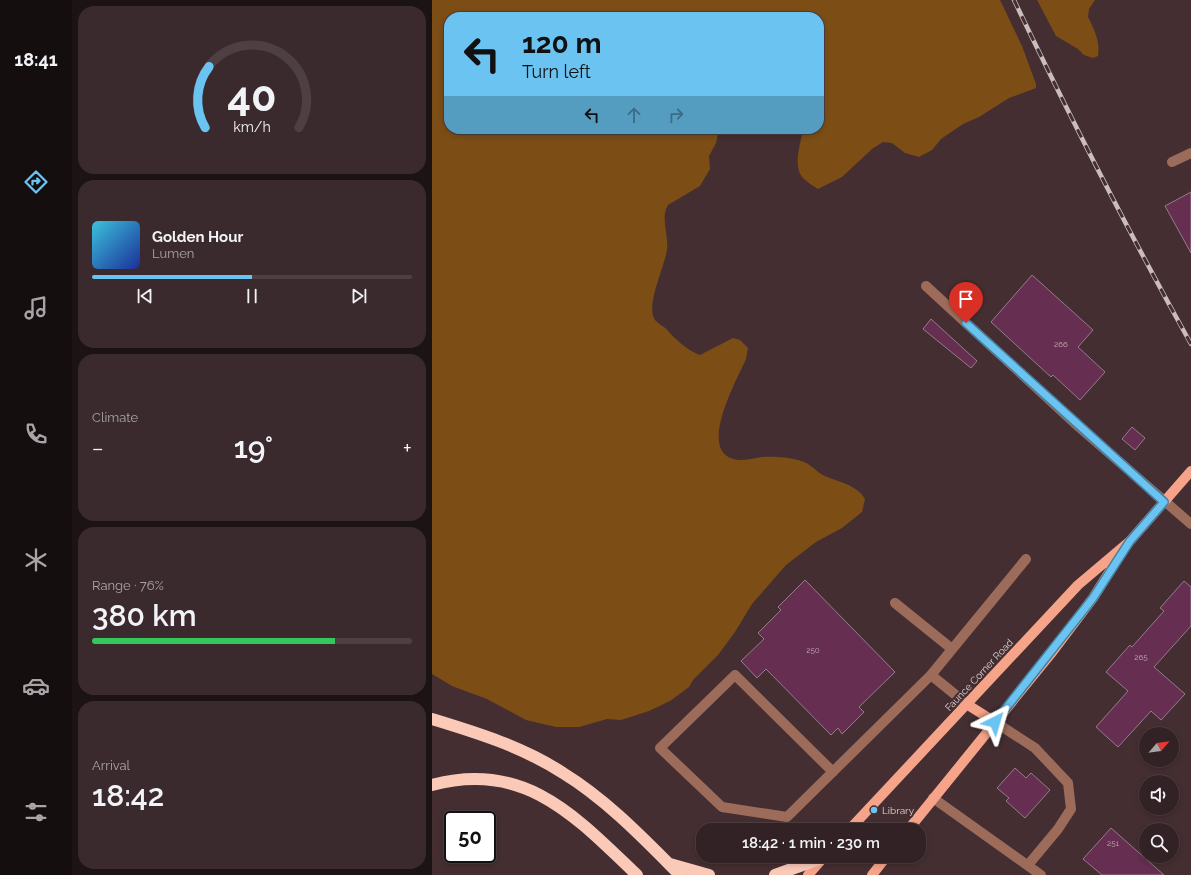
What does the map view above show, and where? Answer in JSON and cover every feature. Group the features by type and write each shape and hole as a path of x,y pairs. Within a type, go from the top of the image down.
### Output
{"highway":[{"path":"432,719 512,746 564,774 612,810 680,875"},
{"path":"432,785 467,778 506,782 525,788 560,806 578,820 637,875"},
{"path":"668,863 709,875"},
{"path":"775,875 807,863"}],"main road":[{"name":"Faunce Corner Road","path":"913,823 1093,598 1130,541 1191,471"},
{"name":"Faunce Corner Road","path":"856,823 968,705 1078,585 1130,541"},
{"path":"968,705 995,722"},
{"path":"808,875 819,863"},
{"path":"872,875 881,863"}],"lane":[{"path":"1172,162 1191,153"},
{"path":"926,286 1079,427 1191,524"},
{"path":"833,772 735,675 660,748 722,807 787,818 931,675 1026,559"},
{"path":"895,603 952,649"},
{"path":"931,675 968,705"},
{"path":"995,722 1035,748 1068,783 1071,809 1028,865"},
{"path":"933,798 1041,875"}],"shaded area":[{"path":"432,0 1000,0 1022,46 1036,84 1036,88 1009,98 979,117 963,124 941,139 932,150 919,157 905,153 892,143 883,142 872,149 842,177 818,189 803,178 798,167 798,161 802,134 824,134 824,12 444,12 444,134 718,134 716,143 709,156 710,169 700,186 668,205 666,210 665,221 667,250 656,286 652,306 655,320 688,349 700,355 733,338 740,340 748,348 746,359 722,416 719,432 720,446 726,456 740,460 775,457 803,461 823,475 858,491 865,499 862,512 842,528 816,542 786,565 752,604 735,632 718,655 693,680 689,687 670,701 649,711 621,720 607,719 579,727 556,727 526,720 487,699 452,686 432,674"},
{"path":"1037,0 1095,0 1089,9 1088,17 1096,36 1098,56 1093,58 1084,55 1078,49 1056,36"}],"building":[{"path":"1191,192 1191,253 1165,206"},
{"path":"1032,275 1093,330 1078,347 1105,372 1080,400 1053,375 1051,377 991,322"},
{"path":"931,319 977,361 971,368 923,329"},
{"path":"1132,427 1145,438 1135,450 1122,439"},
{"path":"805,580 895,672 859,707 864,712 842,734 838,728 831,735 766,669 757,678 741,661 764,639 758,633 781,610 778,607"},
{"path":"1184,581 1191,587 1191,626 1154,667 1185,694 1161,720 1151,711 1118,747 1096,727 1128,691 1106,672 1130,645 1132,647 1164,611 1160,608"},
{"path":"1015,768 1026,778 1031,773 1050,790 1025,818 1006,801 1009,798 997,788"},
{"path":"1111,828 1139,853 1139,863 1150,863 1164,875 1102,875 1083,859"}],"railway":[{"path":"1014,0 1100,174 1191,344"}],"place":[{"name":"Library","path":"874,810"}],"route":[{"path":"966,323 1079,427 1164,502 1130,541 1093,598 1053,651 995,722"}]}
